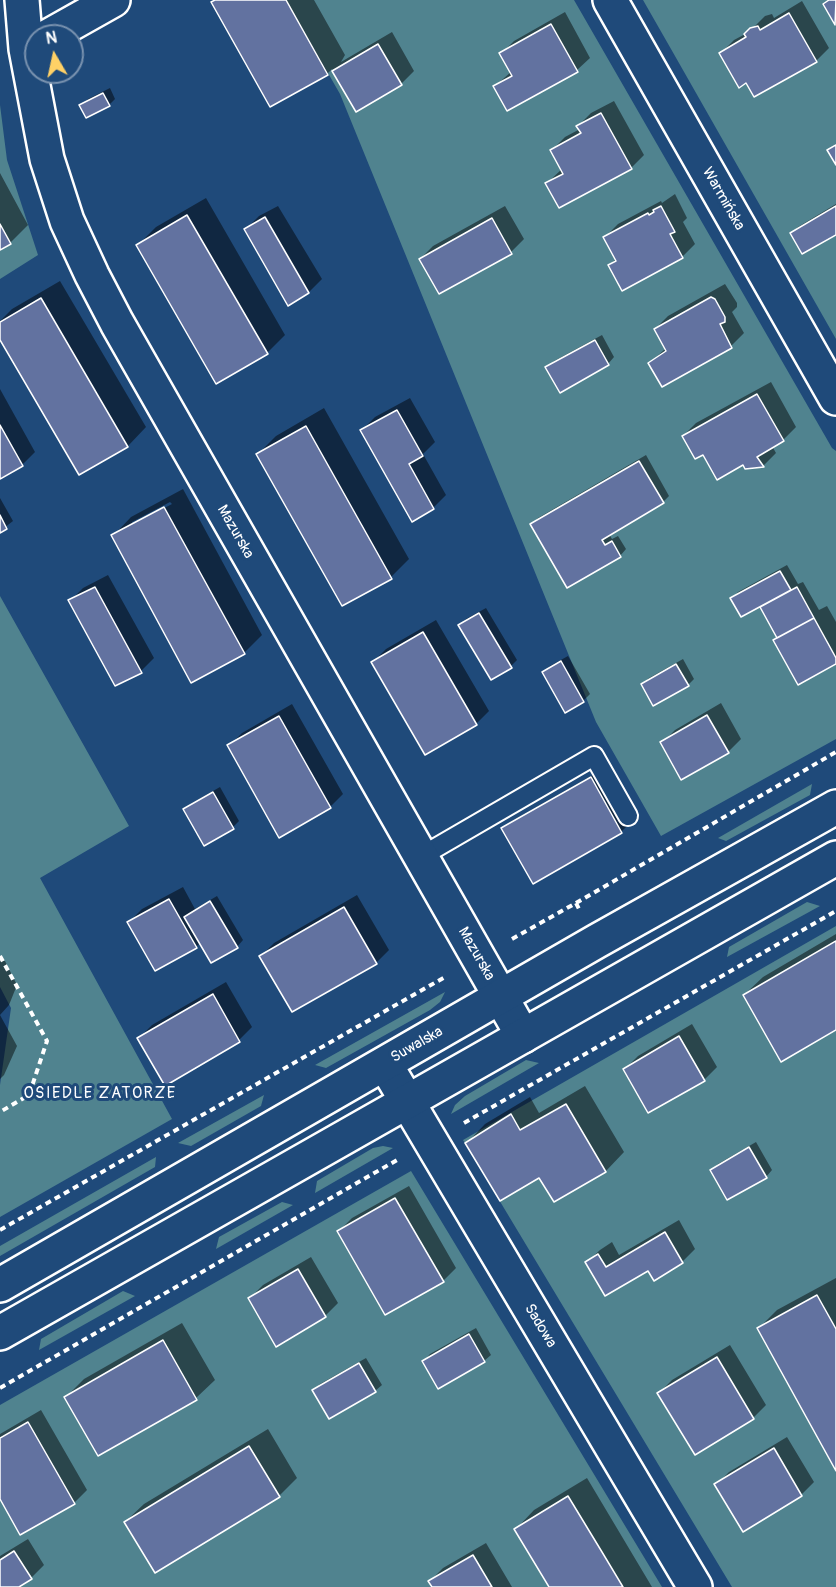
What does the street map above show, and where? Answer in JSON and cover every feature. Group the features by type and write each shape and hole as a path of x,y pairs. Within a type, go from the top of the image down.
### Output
{"street":[{"name":"Mazurska","path":"22,0 30,24"},
{"path":"71,24 113,0"},
{"name":"Warmińska","path":"610,0 836,398"},
{"name":"Mazurska","path":"41,84 47,159 67,221 92,275 117,323 523,1036"},
{"name":"Suwalska","path":"0,1285 607,935 836,807"},
{"path":"0,1333 836,858"},
{"name":"Sadowa","path":"385,1064 695,1587"}],"lane":[{"path":"420,857 594,756 628,816"}],"path":[{"path":"576,903 836,752"},
{"path":"461,1124 836,911"},
{"path":"0,956 47,1041 29,1095 0,1112"},
{"path":"0,1230 444,977"},
{"path":"0,1388 400,1159"}],"green space":[{"path":"286,0 574,0 832,448 836,451 836,739 661,836 596,722 340,94"},
{"path":"643,0 836,0 836,339 671,49"},
{"path":"0,105 7,160 38,255 0,279"},
{"path":"0,596 129,826 40,878 172,1119 0,1217 0,1085 11,1008 0,987"},
{"path":"812,784 810,795 726,841 718,838"},
{"path":"807,902 820,906 727,957 729,947"},
{"path":"836,926 836,1587 732,1587 463,1140"},
{"path":"445,992 440,1002 430,1010 326,1068 315,1065"},
{"path":"526,1060 539,1063 451,1114 455,1105 465,1096"},
{"path":"264,1095 261,1106 191,1146 178,1143"},
{"path":"383,1146 393,1148 315,1193 317,1181 373,1148"},
{"path":"156,1157 155,1167 0,1256 0,1246"},
{"path":"411,1171 662,1587 0,1587 0,1405"},
{"path":"282,1202 293,1205 216,1249 219,1237"},
{"path":"123,1291 135,1296 39,1350 41,1339"}],"building":[{"path":"215,0 286,0 328,75 270,107 211,2"},
{"path":"829,0 836,0 835,25 823,4"},
{"path":"789,13 817,62 754,97 746,83 739,88 719,53 746,37 744,34 750,28 758,26 760,30"},
{"path":"551,24 578,72 507,111 493,86 512,76 499,53"},
{"path":"378,44 402,85 356,112 332,71"},
{"path":"103,93 110,106 86,118 79,105"},
{"path":"601,113 632,169 559,208 545,183 563,174 550,150 581,133 576,126"},
{"path":"836,145 836,165 827,150"},
{"path":"661,206 675,232 670,234 683,258 622,291 608,265 616,261 603,237 648,213 649,215"},
{"path":"836,206 836,235 802,254 790,233"},
{"path":"187,215 268,354 216,384 136,245"},
{"path":"265,217 309,293 288,306 244,229"},
{"path":"492,218 512,254 439,294 419,259"},
{"path":"0,224 11,244 0,250"},
{"path":"711,297 715,299 725,317 725,322 720,324 732,348 662,387 648,363 666,351 654,329"},
{"path":"41,298 128,447 79,475 0,340 0,322"},
{"path":"595,340 609,365 560,393 545,367"},
{"path":"757,394 784,441 757,457 764,467 745,469 743,465 717,480 703,455 695,459 682,436"},
{"path":"397,410 423,456 409,464 434,509 412,522 360,430"},
{"path":"0,425 23,466 0,479"},
{"path":"306,426 392,579 342,606 256,454"},
{"path":"639,461 664,503 602,540 605,545 612,541 621,557 567,588 530,524"},
{"path":"164,507 245,654 191,683 111,535"},
{"path":"0,515 7,529 0,533"},
{"path":"780,571 791,590 741,617 730,598"},
{"path":"95,587 142,673 115,686 68,600"},
{"path":"797,587 814,618 777,638 760,607"},
{"path":"479,613 512,668 491,680 458,625"},
{"path":"814,618 836,658 836,664 798,685 773,640"},
{"path":"423,632 477,725 425,755 371,662"},
{"path":"561,661 584,702 565,713 542,672"},
{"path":"676,664 689,686 653,706 641,684"},
{"path":"707,715 729,753 681,780 660,742"},
{"path":"279,716 331,808 279,838 227,745"},
{"path":"591,777 622,833 533,884 501,828"},
{"path":"213,792 234,829 204,846 183,809"},
{"path":"169,899 197,948 155,971 127,922"},
{"path":"210,901 238,948 211,963 184,917"},
{"path":"344,907 377,964 292,1012 259,956"},
{"path":"836,941 836,1030 781,1062 743,995"},
{"path":"213,994 240,1042 165,1086 137,1038"},
{"path":"679,1036 705,1081 648,1113 623,1069"},
{"path":"566,1104 606,1172 554,1202 539,1178 500,1201 465,1143 511,1114 520,1130"},
{"path":"749,1147 767,1178 727,1200 710,1170"},
{"path":"395,1198 444,1282 385,1315 337,1231"},
{"path":"665,1232 683,1263 654,1281 648,1271 605,1296 585,1262 598,1254 606,1267"},
{"path":"298,1269 326,1317 276,1347 248,1298"},
{"path":"817,1295 836,1329 836,1471 757,1328"},
{"path":"469,1334 485,1362 438,1389 422,1361"},
{"path":"163,1340 197,1400 98,1456 64,1397"},
{"path":"717,1357 754,1419 695,1455 657,1393"},
{"path":"359,1363 376,1392 329,1419 312,1390"},
{"path":"28,1422 75,1504 20,1535 0,1499 0,1438"},
{"path":"249,1446 280,1497 155,1573 124,1522"},
{"path":"774,1448 802,1496 743,1532 714,1484"},
{"path":"568,1496 623,1587 549,1587 514,1529"},
{"path":"14,1551 32,1579 19,1587 0,1587 0,1560"},
{"path":"473,1555 492,1587 432,1587 428,1581"}],"district":[{"name":"OSIEDLE ZATORZE","path":"100,1094"}]}
